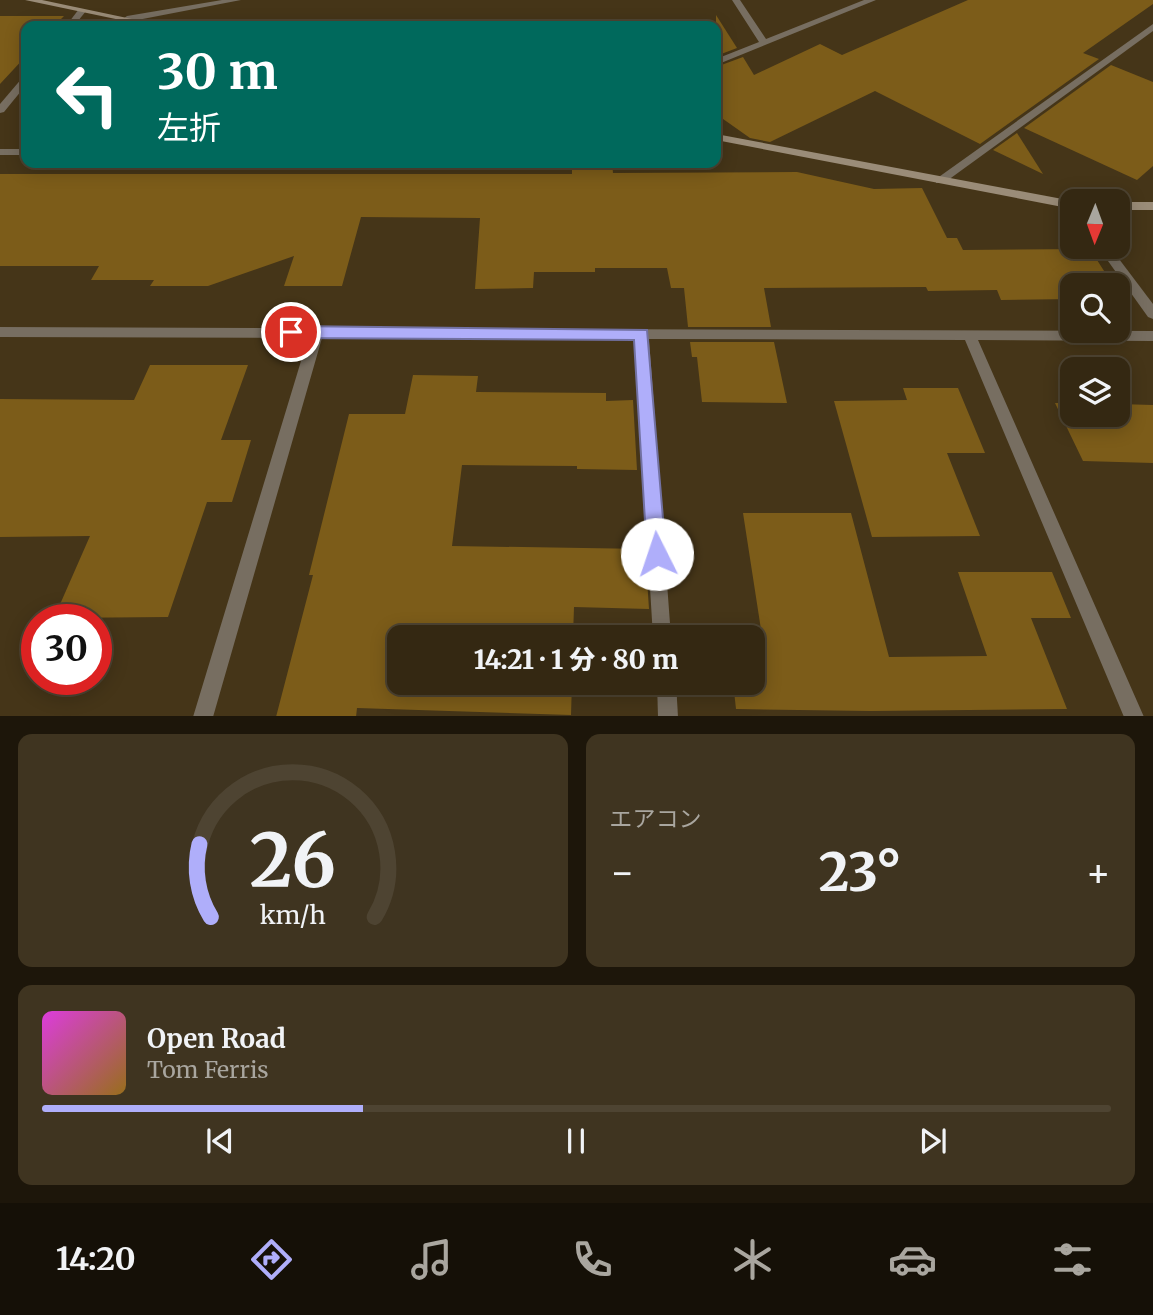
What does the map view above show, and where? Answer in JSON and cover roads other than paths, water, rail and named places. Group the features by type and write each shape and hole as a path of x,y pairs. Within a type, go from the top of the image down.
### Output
{"street":[{"path":"29,0 137,21"},
{"path":"127,19 237,0"},
{"path":"736,0 764,42"},
{"path":"721,60 872,0"},
{"path":"74,21 82,11"},
{"path":"940,181 1153,26"},
{"path":"0,110 21,85"},
{"path":"721,137 1060,203"},
{"path":"0,152 21,152"},
{"path":"1130,206 1153,206"},
{"path":"1113,259 1153,314"},
{"path":"0,332 1153,336"},
{"path":"203,716 317,332"},
{"path":"642,334 661,625"},
{"path":"970,337 1134,716"},
{"path":"667,695 668,716"}]}
